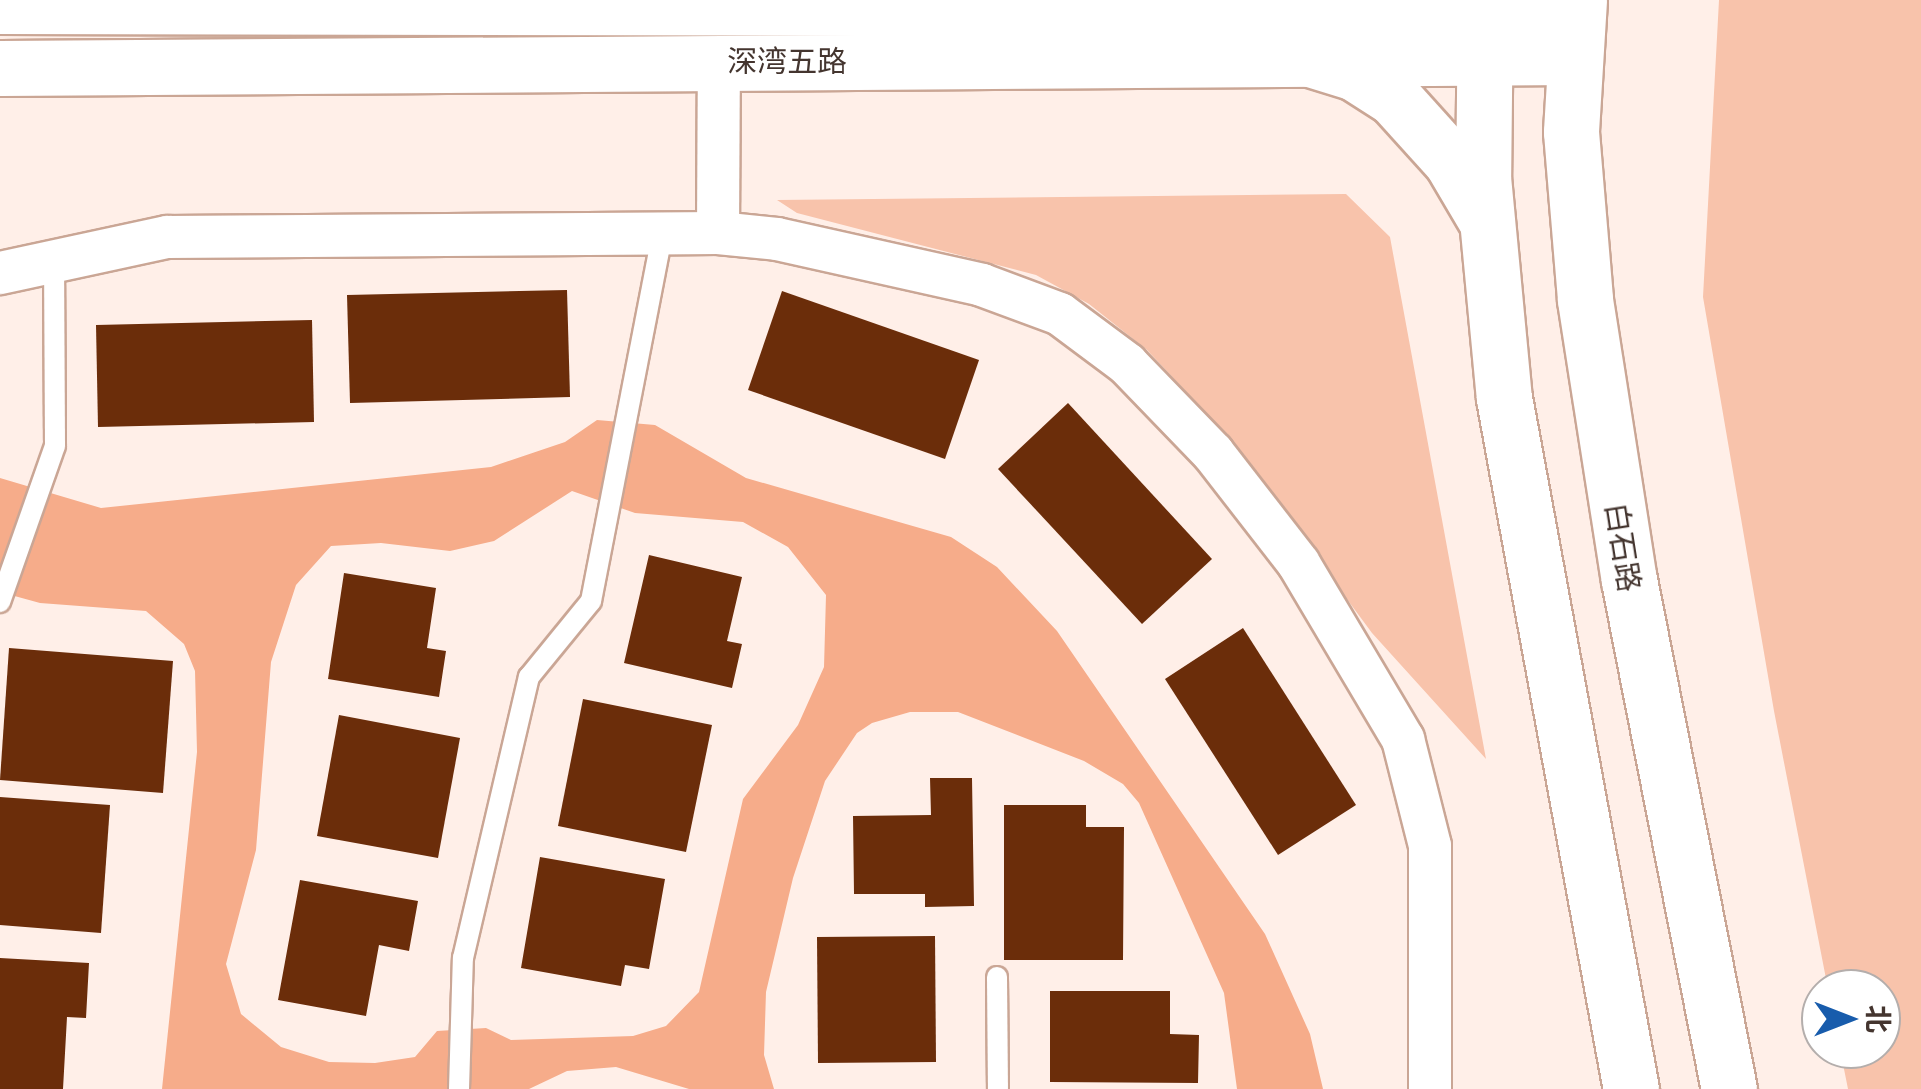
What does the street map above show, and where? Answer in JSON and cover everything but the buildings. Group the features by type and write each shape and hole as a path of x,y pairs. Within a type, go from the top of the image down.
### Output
{"street":[{"path":"176,3 176,67"},
{"path":"257,3 257,66"},
{"name":"深湾五路","path":"0,6 428,3 1309,21 1577,22"},
{"name":"深湾五路","path":"0,68 719,60 1309,21"},
{"path":"1309,21 1355,73 1394,98 1442,149 1486,220"},
{"path":"1483,21 1486,220 1504,398 1535,583 1632,1089"},
{"name":"白石路","path":"1577,22 1571,132 1584,300 1629,580 1728,1089"},
{"path":"718,233 719,60"},
{"path":"0,273 189,236 718,233 777,239 982,285 1060,314 1127,364 1213,453 1300,564 1354,650 1415,772 1430,846 1430,1089"}],"lane":[{"path":"459,1089 458,1000 529,677 591,601 663,232"},
{"path":"0,602 56,446 54,260"},
{"path":"998,977 998,1089"}],"shaded area":[{"path":"1719,0 1921,0 1921,1089 1848,1089 1844,1069 1901,1069 1901,969 1824,969 1774,711 1703,297"},
{"path":"1346,194 1390,237 1486,759 1372,633 1222,430 1147,350 1089,304 1036,275 797,213 777,200"},
{"path":"597,420 655,425 746,478 951,537 997,567 1057,631 1265,934 1310,1034 1323,1089 1237,1089 1224,993 1139,803 1123,784 1084,761 958,712 910,712 872,723 857,733 825,781 793,878 766,992 764,1055 774,1089 689,1089 616,1067 567,1071 529,1089 162,1089 197,752 195,671 184,644 146,611 40,603 0,592 0,478 101,508 491,467 565,442","holes":["572,491 635,513 743,522 788,547 826,595 824,667 798,725 743,799 699,992 666,1026 633,1036 511,1040 486,1028 437,1031 415,1057 375,1063 329,1062 281,1047 241,1014 226,964 256,850 271,662 296,585 331,546 381,543 450,551 494,541"]}]}
